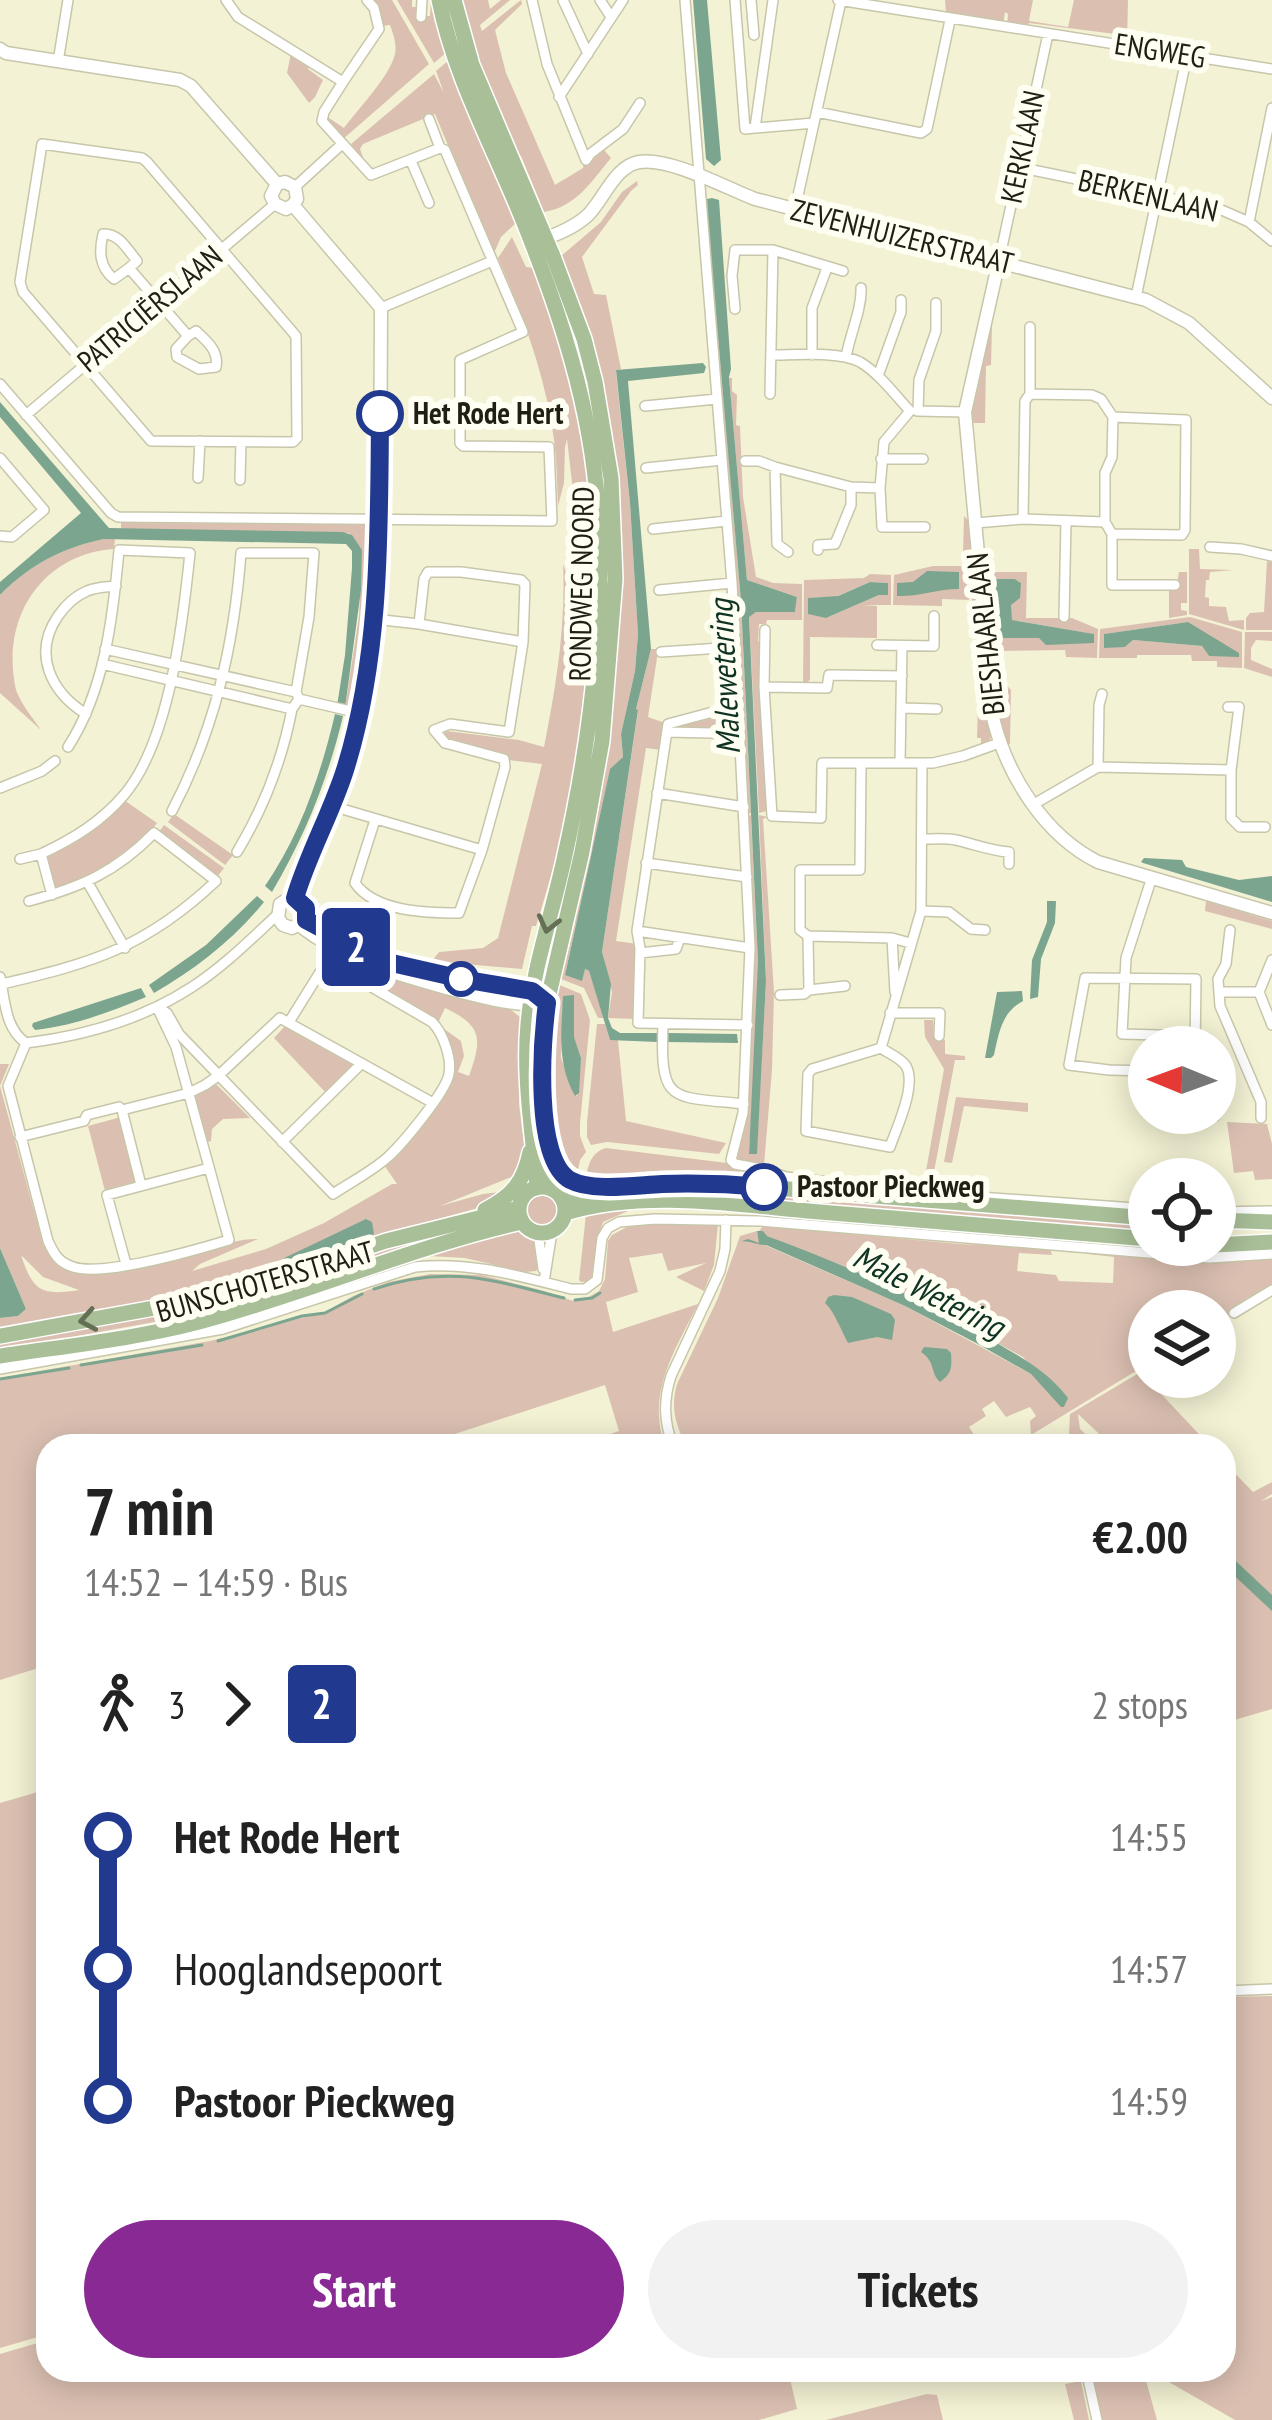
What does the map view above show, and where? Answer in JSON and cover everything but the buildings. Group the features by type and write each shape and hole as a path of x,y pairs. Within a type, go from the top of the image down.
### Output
{"main road":[{"name":"RONDWEG NOORD","path":"439,0 460,76 572,304 595,382 610,478 615,579 609,683 595,787 537,1000 542,1055 540,1146 554,1197"},
{"name":"RONDWEG NOORD","path":"454,0 472,65 538,241"},
{"path":"462,1223 515,1190 540,1146 571,1181 620,1187"},
{"path":"554,1197 560,1225 545,1232 521,1215 524,1196 554,1197 661,1184 739,1185 761,1178 1096,1216 1128,1215"},
{"name":"BUNSCHOTERSTRAAT","path":"554,1197 600,1204 636,1201 734,1215 1128,1238"},
{"name":"BUNSCHOTERSTRAAT","path":"0,1336 187,1302 386,1241 521,1215"},
{"name":"BUNSCHOTERSTRAAT","path":"0,1356 194,1323 521,1215"},
{"path":"1236,1218 1272,1222"},
{"path":"1236,1244 1272,1242"}],"street":[{"path":"58,62 68,0"},
{"path":"226,0 238,17 343,82"},
{"path":"0,384 118,517 552,521 549,447 460,443 460,359 523,332 446,150 440,148 371,175 322,121 379,29 367,0"},
{"path":"421,16 422,0"},
{"path":"532,0 547,64 586,160 623,129 640,103"},
{"path":"563,0 588,54"},
{"path":"600,0 611,17"},
{"path":"559,98 622,0"},
{"path":"685,0 732,584 750,948 744,1104 730,1156 732,1162 761,1178"},
{"path":"735,0 745,129 815,118 921,133 927,129 947,18 943,4"},
{"path":"751,0 754,35"},
{"path":"755,128 773,0"},
{"path":"795,209 840,0"},
{"name":"ENGWEG","path":"840,0 1272,69"},
{"name":"KERKLAAN","path":"998,261 1048,34"},
{"path":"0,49 180,80 277,184"},
{"path":"1136,297 1187,56"},
{"path":"1249,222 1272,108"},
{"path":"429,119 440,148"},
{"path":"42,144 142,158 221,248 298,341 296,438 292,442 151,441 23,292 20,282 42,144"},
{"path":"295,187 342,145"},
{"path":"411,161 429,203"},
{"name":"ZEVENHUIZERSTRAAT","path":"538,241 584,219 632,164 654,163 755,199 1166,308 1271,394"},
{"name":"BERKENLAAN","path":"1018,167 1217,208 1249,222 1272,241"},
{"path":"277,184 295,187 298,195 293,206"},
{"path":"277,184 271,196 275,204 293,206"},
{"path":"1255,195 1272,200"},
{"name":"PATRICIËRSLAAN","path":"26,415 275,204"},
{"path":"293,206 381,308 380,519 374,619 345,769 295,898"},
{"path":"103,233 118,238 137,261 128,268 114,279 110,276 100,256 103,233"},
{"path":"735,309 735,250 773,250 843,272"},
{"path":"770,394 773,250"},
{"path":"381,308 492,261"},
{"name":"BIESHAARLAAN","path":"998,261 965,412 992,718 999,743 1034,804 1067,843 1085,855 1272,913"},
{"path":"128,268 188,336"},
{"path":"812,356 812,308 826,268"},
{"path":"846,357 861,288"},
{"path":"878,376 901,300"},
{"path":"926,527 882,527 881,459 884,442 914,411 936,331 936,303"},
{"path":"1023,519 1030,328"},
{"path":"196,331 212,347 216,367 199,369 177,357 176,350 188,336 196,331"},
{"path":"771,355 846,357 878,376 914,411 965,412"},
{"path":"1030,394 1101,399 1113,417 1105,522 1112,534 1112,585 1175,585"},
{"path":"645,406 717,399"},
{"path":"1112,534 1182,535 1187,436 1186,420 1113,417"},
{"path":"198,478 200,441"},
{"path":"240,480 241,442"},
{"path":"0,458 44,510 12,537 0,536"},
{"path":"881,459 923,459"},
{"path":"646,468 722,460"},
{"path":"745,460 851,487 880,488"},
{"path":"775,467 777,544 788,551"},
{"path":"818,550 818,544 835,544 851,505 851,487"},
{"path":"975,523 1023,519 1105,522"},
{"path":"1064,617 1066,520"},
{"path":"653,529 727,521"},
{"path":"1210,548 1272,556"},
{"path":"20,859 72,839 99,820 141,767 175,664 190,553 119,550 102,664 86,715 68,746"},
{"path":"172,811 196,765 219,692 232,637 241,553 314,553 295,700 275,776 238,851"},
{"path":"375,820 355,883 364,895 386,904 459,914 482,850 504,759 445,743 434,730 450,724 509,732 526,588 521,580 428,572 419,624"},
{"path":"659,590 732,584"},
{"path":"86,715 68,703 50,676 45,648 49,630 80,595 116,586"},
{"path":"877,645 934,646 934,616"},
{"path":"374,619 523,642"},
{"path":"765,630 773,817 821,818 822,763 922,764 999,743"},
{"path":"661,652 736,646"},
{"path":"900,764 902,646"},
{"path":"105,649 222,675 295,700"},
{"path":"102,664 219,692 359,713"},
{"path":"764,686 827,688 829,675 902,676"},
{"path":"1098,767 1102,694"},
{"path":"739,705 668,724 637,931 638,1023 748,1025"},
{"path":"1228,706 1239,707 1231,818 1240,827 1265,827"},
{"path":"901,708 937,709"},
{"path":"667,732 740,737"},
{"path":"0,788 43,771 55,761"},
{"path":"861,763 860,870 800,870 800,930 808,935 892,938 910,944"},
{"path":"881,1048 921,910 922,764"},
{"path":"1034,804 1098,767 1231,770"},
{"path":"657,793 744,807"},
{"path":"332,806 482,850"},
{"path":"29,901 88,883 117,866 154,833 216,881 188,907 125,948 67,969 1,980 12,1029 26,1043 76,1034 157,1007 193,987 280,920"},
{"path":"923,839 958,840 1009,852 1009,864"},
{"path":"41,854 52,895"},
{"path":"646,863 747,877"},
{"path":"1128,1035 1122,1034 1126,958 1152,878"},
{"path":"88,883 125,948"},
{"path":"295,898 306,908 303,923"},
{"path":"280,920 280,904 295,898"},
{"path":"921,910 949,912 971,929 985,930"},
{"path":"280,920 292,928 303,923 383,961 537,1000"},
{"path":"1230,930 1226,964 1218,979 1220,1006 1261,1102 1261,1118"},
{"path":"637,931 750,948"},
{"path":"808,935 809,990"},
{"path":"640,953 676,949 680,938"},
{"path":"892,938 896,993"},
{"path":"1272,960 1259,992 1272,1025"},
{"path":"157,1007 333,1194 385,1160 433,1103 450,1072 439,1029 327,961 290,1022"},
{"path":"1128,1070 1070,1065 1084,978 1218,979"},
{"path":"1195,1026 1196,979"},
{"path":"780,995 845,986"},
{"path":"1219,992 1259,992"},
{"path":"26,1043 8,1086 56,1257 77,1268 198,1250 230,1240 176,1047 157,1007"},
{"path":"890,1013 940,1013 939,1036"},
{"path":"20,1137 84,1121 87,1115 189,1093 218,1076 280,1018 433,1103"},
{"path":"663,1024 662,1070 674,1092 690,1099 744,1104"},
{"path":"881,1048 908,1069 908,1095 890,1147 806,1131 812,1069 881,1048"},
{"path":"282,1142 362,1064"},
{"path":"122,1110 141,1185"},
{"path":"126,1264 107,1196 209,1168"},
{"path":"1236,1214 1272,1211"},
{"name":"BUNSCHOTERSTRAAT","path":"761,1214 1209,1258 1272,1254"},
{"path":"670,1434 666,1394 723,1262 734,1215"},
{"name":"BUNSCHOTERSTRAAT","path":"0,1370 223,1328 415,1267 445,1263 575,1290 590,1287 598,1274 602,1238 614,1223 734,1215"},
{"path":"544,1282 545,1232"},
{"path":"1236,1312 1272,1290"},
{"path":"1236,1990 1272,1989"},
{"path":"1089,2382 1097,2420"}],"shaded area":[{"path":"371,0 392,0 429,64 342,140 326,116 344,128 395,54 390,25 382,26"},
{"path":"397,0 412,0 412,7 430,16 431,0 435,0 447,52 434,63"},
{"path":"458,0 488,0 490,9 501,0 510,0 480,25 482,31 521,0 495,30 506,73 555,185 604,150 611,158 565,205 544,212 477,68"},
{"path":"693,0 707,0 721,160 714,166 706,159"},
{"path":"945,0 1033,0 1029,21 1068,27 1074,0 1128,0 1127,44 1122,43 1123,35 1029,23 1026,29 1007,26 1005,12 1003,25 946,13"},
{"path":"291,53 323,80 309,103 287,73"},
{"path":"449,60 516,223 501,237 495,251 435,114 363,144 365,163 351,144 434,74 444,93 436,71"},
{"path":"637,181 582,257 594,294 606,295 621,369 616,371 638,634 621,734 623,757 610,770 565,975 589,971 604,1018 598,1018 584,988 561,979 590,829 615,492 560,257 601,222 622,192"},
{"path":"707,199 719,200 747,580 797,597 795,612 756,612 749,617 766,981 757,1154 749,1154 758,962 741,601 708,222"},
{"path":"705,200 741,601 751,813"},
{"path":"512,237 526,267 535,268 578,407 587,454 594,573 587,693 578,752 553,869 522,969 432,961 439,952 483,948 498,938 542,764 508,760 449,742 444,733 544,747 559,656 563,564 577,603 577,539 584,524 576,517 567,439 558,506 555,448 545,393 525,324 498,258"},
{"path":"989,325 991,365 986,366 985,423 971,423 971,407"},
{"path":"703,363 704,373 628,381 651,649 636,709 602,952 611,984 608,1018 612,1028 620,1033 657,1033 657,1042 610,1040 589,971 585,969 582,981 565,975 610,769 623,757 621,734 635,671 638,634 630,503 616,370"},
{"path":"729,378 737,395 743,497 756,577 802,584 802,620 759,624 767,811 759,813 749,616 795,612 797,597 747,580"},
{"path":"0,402 109,528 352,535 362,550 361,590 345,708 337,706 352,568 352,551 346,544 104,539 48,559 0,595 0,582 81,513 0,417"},
{"path":"964,516 970,522 984,672 978,672 963,553"},
{"path":"121,523 372,524 363,640 351,709 345,708 359,616 362,550 349,533 121,530"},
{"path":"115,539 114,549 66,563 32,594 21,615 14,638 16,690 41,730 0,693 0,595 48,559"},
{"path":"1189,549 1199,549 1200,569 1233,570 1210,572 1205,597 1209,606 1226,607 1229,621 1244,620 1244,630 1189,614"},
{"path":"1267,561 1272,562 1272,630 1246,630 1250,613 1264,612"},
{"path":"933,566 964,566 969,600 942,599 942,606 893,605 894,575"},
{"path":"927,571 959,572 959,589 897,596 897,583 913,582"},
{"path":"986,572 1027,572 1026,618 1072,618 1098,629 1097,658 1066,657 1065,650 993,651","holes":["996,579 1021,583 1011,604 1011,620 1093,634 1001,638"]},
{"path":"1179,572 1187,572 1187,603 1181,603 1181,610 1187,615 1169,618 1169,589 1176,588"},
{"path":"891,575 891,605 864,605 877,606 877,638 810,637 810,680 803,685 804,580","holes":["870,582 887,583 887,595 826,618 809,598 835,597"]},
{"path":"995,579 1021,583 1020,598 1011,605 1012,620 1094,634 1094,643 1046,645 1039,638 1001,638"},
{"path":"870,582 888,583 888,595 826,618 808,614 808,598 838,596"},
{"path":"1190,617 1242,632 1242,668 1192,661 1191,655 1099,658 1100,629","holes":["1188,622 1239,656 1209,656 1202,646 1133,640 1125,647 1104,647 1105,634"]},
{"path":"1188,622 1239,657 1209,656 1202,646 1133,640 1125,647 1104,648 1104,634"},
{"path":"1245,632 1272,632 1272,641 1256,640 1251,660 1272,669 1272,677 1244,668"},
{"path":"651,649 657,649 657,658 648,717 665,723 661,750 646,748 616,941 637,944 635,1019 608,1018 612,992 602,952 636,709"},
{"path":"993,671 1011,690 1010,744 1004,744 998,724"},
{"path":"984,674 991,737 981,747 981,738 977,738 979,675"},
{"path":"735,709 732,734 675,729 674,725"},
{"path":"335,714 343,716 323,785 272,892 265,886 308,803"},
{"path":"124,800 157,823 152,830 106,865 54,891 43,857"},
{"path":"174,814 233,855 225,865 168,822"},
{"path":"751,815 759,982 749,1154 757,1153 766,981 759,815 768,817 763,819 774,992 764,1165 741,1161 735,1155 746,1114 747,817"},
{"path":"164,825 224,868 217,877 159,832"},
{"path":"1144,858 1182,860 1186,867 1239,880 1272,876 1272,902 1143,863"},
{"path":"257,896 264,902 227,941 154,993 149,985 206,945"},
{"path":"1047,901 1056,901 1055,923 1041,959 1038,997 1030,999 1032,960 1047,922"},
{"path":"1206,901 1272,921 1272,929 1205,911"},
{"path":"382,975 510,1009 521,1018 519,1104 526,1160 514,1176 440,1206 508,1191 485,1206 371,1238 264,1279 0,1331 0,1318 18,1316 26,1309 0,1248 0,1086 42,1240 58,1263 78,1272 102,1272 258,1239 192,1271 266,1249 397,1184 384,1165 422,1125 452,1078 440,1026 461,1041 464,1056 458,1072 469,1076 477,1043 467,1021 445,1008 438,1023 377,988","holes":["21,1255 43,1277 79,1290 40,1288"]},
{"path":"555,983 581,994 590,1020 580,1123 586,1152 576,1181 556,1159 546,1079","holes":["574,996 574,1038 581,1058 577,1096 561,1058 562,1007"]},
{"path":"141,988 146,997 105,1013 49,1028 35,1030 32,1026 33,1023"},
{"path":"1022,991 1023,1001 1006,1017 994,1055 985,1058 997,992"},
{"path":"574,995 574,1037 581,1058 575,1096 565,1072 561,1035 563,996"},
{"path":"924,1020 933,1020 934,1039 945,1040 945,1054 965,1056 965,1060 955,1060 931,1188 923,1188 944,1069 925,1037"},
{"path":"597,1024 605,1024 610,1040 618,1040 626,1121 726,1143 719,1154 607,1142 591,1145 587,1122"},
{"path":"286,1025 354,1065 327,1094 274,1038"},
{"path":"667,1033 737,1034 738,1043 667,1042"},
{"path":"0,1064 9,1064 0,1086"},
{"path":"215,1083 250,1118 223,1119 212,1129 211,1141 204,1143 193,1096"},
{"path":"956,1097 1028,1103 1028,1112 964,1106 952,1163 944,1162"},
{"path":"121,1117 137,1182 105,1191 88,1126"},
{"path":"1236,1122 1267,1124 1272,1179 1255,1180 1253,1171 1236,1173 1236,1158 1232,1158 1229,1134 1236,1134"},
{"path":"606,1148 727,1163 774,1182 682,1173 586,1178 592,1159"},
{"path":"710,1188 1128,1223 1128,1230 639,1195 635,1192"},
{"path":"542,1194 554,1198 558,1210 554,1222 542,1226 530,1222 526,1210 530,1198"},
{"path":"628,1211 603,1222 593,1274 589,1281 581,1282 586,1214"},
{"path":"366,1219 372,1222 374,1234 236,1281"},
{"path":"718,1224 714,1265 704,1291 676,1277 706,1263 668,1271 662,1253 629,1258 638,1292 606,1302 613,1332 698,1304 672,1355 661,1390 662,1434 610,1434 619,1431 605,1385 455,1434 36,1434 36,1669 0,1680 0,1378 210,1341 325,1312 388,1282 430,1274 482,1275 573,1301 585,1299 599,1291 605,1279 608,1241 627,1227"},
{"path":"763,1226 1050,1248 1052,1255 1019,1253 1017,1271 1056,1275 1059,1281 1113,1283 1114,1257 1088,1254 1091,1251 1128,1254 1128,1266 1236,1266 1236,1260 1272,1257 1272,1288 1236,1310 1236,1290 1128,1290 1128,1376 1033,1434 1030,1421 1036,1416 1030,1407 1006,1417 994,1401 982,1409 986,1416 969,1427 973,1434 680,1434 675,1416 677,1384 718,1298 740,1236 757,1231 767,1246 905,1306 1031,1374 1065,1407 1023,1357 914,1298 759,1231"},
{"path":"516,1230 537,1242 536,1271 428,1256"},
{"path":"757,1231 763,1231 940,1311 1043,1373 1068,1398 1064,1407 1031,1374 905,1306 766,1245 740,1242 759,1243"},
{"path":"437,1236 290,1289 204,1313 0,1350 0,1340"},
{"path":"0,1248 26,1309 18,1316 0,1318"},
{"path":"834,1295 852,1297 891,1314 895,1320 892,1340 877,1337 848,1343 825,1303"},
{"path":"924,1347 951,1353 950,1370 940,1382 921,1352"},
{"path":"1128,1379 1128,1398 1165,1398 1199,1434 1099,1434 1078,1414 1085,1434 1069,1434 1070,1414"},
{"path":"1236,1474 1253,1492 1272,1482 1272,1494 1261,1501 1272,1497 1272,1709 1236,1720"},
{"path":"1236,1561 1272,1595 1272,1611 1236,1577"},
{"path":"36,1792 36,2338 0,2348 0,1803"},
{"path":"1272,1996 1272,2420 1235,2420 1169,2382 1236,2382 1236,1997"},
{"path":"36,2344 36,2382 791,2382 797,2409 759,2420 0,2420 0,2354"},
{"path":"1081,2382 1089,2420 1074,2420 1065,2384"},
{"path":"1094,2382 1146,2382 1157,2420 1102,2420"},
{"path":"937,2395 943,2420 826,2420"}],"waterway":[{"path":"374,1289 425,1277 469,1277 564,1298"},
{"path":"575,1300 600,1293"},
{"path":"218,1341 325,1313 362,1294"},
{"path":"81,1365 202,1345"},
{"path":"0,1379 69,1368"}],"bus line":[{"name":"2","path":"380,414 380,519 368,666 345,769 295,898 306,908 306,920 383,961 532,991 547,1003 542,1055 549,1148 556,1166 571,1181 620,1187 764,1187"}],"place":[{"name":"Het Rode Hert","path":"380,414"},
{"name":"Pastoor Pieckweg","path":"764,1187"}],"water label":[{"name":"Malewetering","path":"724,677"},
{"name":"Male Wetering","path":"929,1291"}]}
